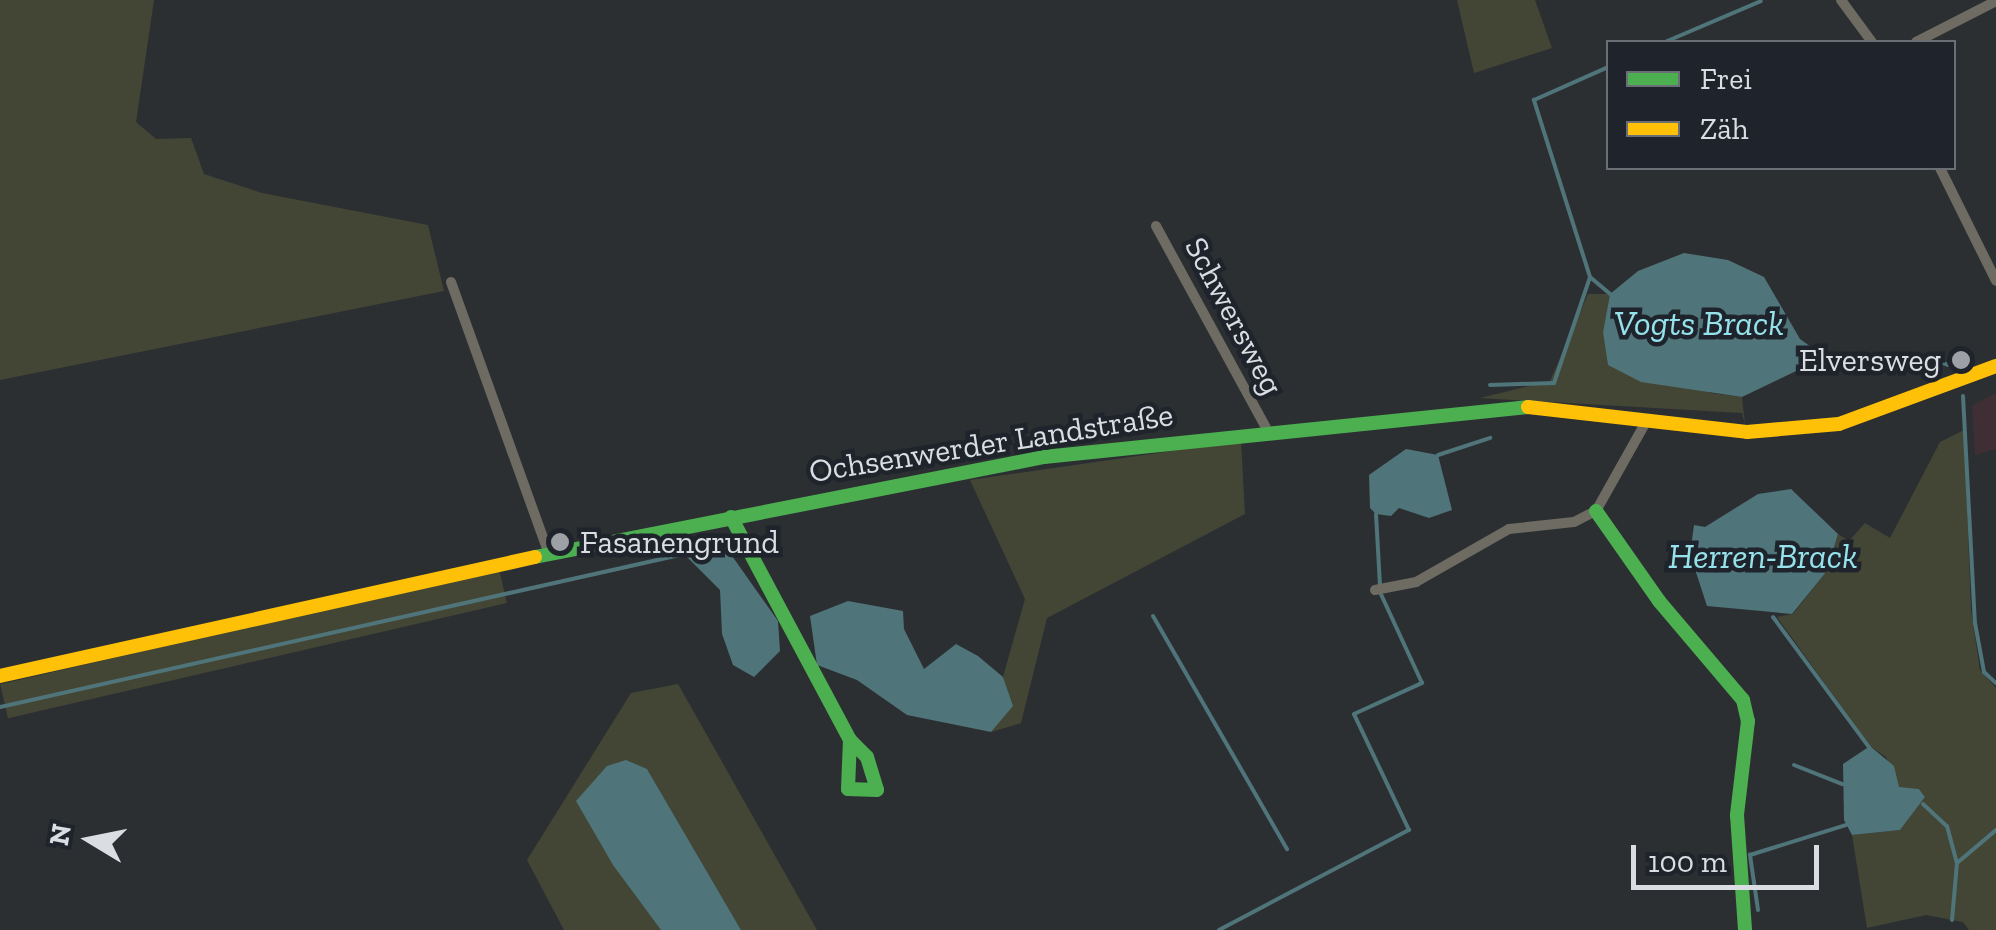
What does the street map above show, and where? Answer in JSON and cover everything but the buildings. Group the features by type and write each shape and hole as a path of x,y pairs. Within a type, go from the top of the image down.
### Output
{"street":[{"path":"1841,0 1871,40"},
{"path":"1920,40 1996,1"},
{"path":"1941,170 1996,280"},
{"name":"Schwersweg","path":"1156,226 1267,430"},
{"path":"451,282 549,554"},
{"name":"Ochsenwerder Landstraße","path":"0,676 549,554 1044,458 1267,430 1517,407 1747,432 1839,424 1996,366"},
{"path":"1375,590 1416,582 1510,529 1574,522 1596,511 1648,420"},
{"path":"1596,511 1659,601 1743,700 1748,721 1737,815 1744,930"},
{"path":"731,516 850,740"}],"shaded area":[{"path":"1996,393 1996,449 1975,455 1972,406"}],"green space":[{"path":"0,0 154,0 136,122 156,139 191,138 204,174 262,193 428,225 444,291 0,380"},
{"path":"1457,0 1535,0 1552,48 1474,73"},
{"path":"1588,294 1610,294 1603,332 1710,393 1742,397 1745,425 1742,413 1480,398 1550,381"},
{"path":"1964,430 1971,610 1980,670 1996,688 1996,930 1969,930 1963,922 1926,915 1867,928 1852,835 1900,830 1925,797 1919,789 1899,788 1886,757 1870,746 1777,617 1793,614 1827,571 1838,534 1849,541 1865,523 1890,538 1940,442"},
{"path":"1241,441 1245,514 1047,618 1021,723 991,732 1012,706 1003,677 1025,599 970,480"},
{"path":"499,569 507,603 8,718 0,684"},
{"path":"678,684 817,930 741,930 647,769 661,930 564,930 527,860 631,693"}],"water":[{"name":"Vogts Brack","path":"1684,253 1728,260 1764,277 1800,339 1825,357 1742,397 1641,382 1608,365 1603,332 1610,294 1638,271"},
{"path":"1406,449 1438,455 1452,510 1429,518 1399,508 1391,516 1376,514 1370,508 1369,475"},
{"name":"Herren-Brack","path":"1791,489 1838,534 1827,571 1792,614 1707,606 1690,554 1694,525 1705,527 1758,494"},
{"path":"718,536 778,621 780,651 754,677 733,665 722,634 720,590 684,554"},
{"path":"848,601 903,611 904,629 924,669 956,644 978,656 1003,677 1013,706 991,732 907,715 857,680 817,665 810,616"},
{"path":"1870,746 1894,766 1899,787 1919,789 1925,797 1900,830 1852,835 1844,820 1843,764"},
{"path":"626,760 647,769 741,930 661,930 613,865 576,801 607,766"}],"waterway":[{"path":"1670,40 1761,1"},
{"path":"1590,277 1534,100 1606,68"},
{"path":"1490,385 1554,383 1590,277 1610,294"},
{"path":"1825,357 1868,364 1931,359 1948,365"},
{"path":"1963,396 1975,623 1984,672 1996,683"},
{"path":"1438,455 1490,438"},
{"path":"1376,514 1380,586"},
{"path":"0,707 684,554"},
{"path":"1219,930 1409,830 1354,714 1422,683 1380,592"},
{"path":"1153,616 1287,849"},
{"path":"1773,617 1869,747"},
{"path":"1794,765 1842,784"},
{"path":"1923,804 1947,826 1957,863"},
{"path":"1758,910 1750,855 1846,825"},
{"path":"1952,920 1957,863 1996,830"}],"traffic: fast":[{"path":"535,557 1044,457 1528,407"},
{"path":"1596,511 1659,601 1743,700 1748,721 1737,815 1745,930"},
{"path":"731,517 850,740 867,757 877,790 848,789 850,740"}],"traffic: slow":[{"path":"1528,407 1747,432 1839,424 1996,366"},
{"path":"0,676 535,557"}],"place":[{"name":"Elversweg","path":"1961,360"},
{"name":"Fasanengrund","path":"560,542"}]}
